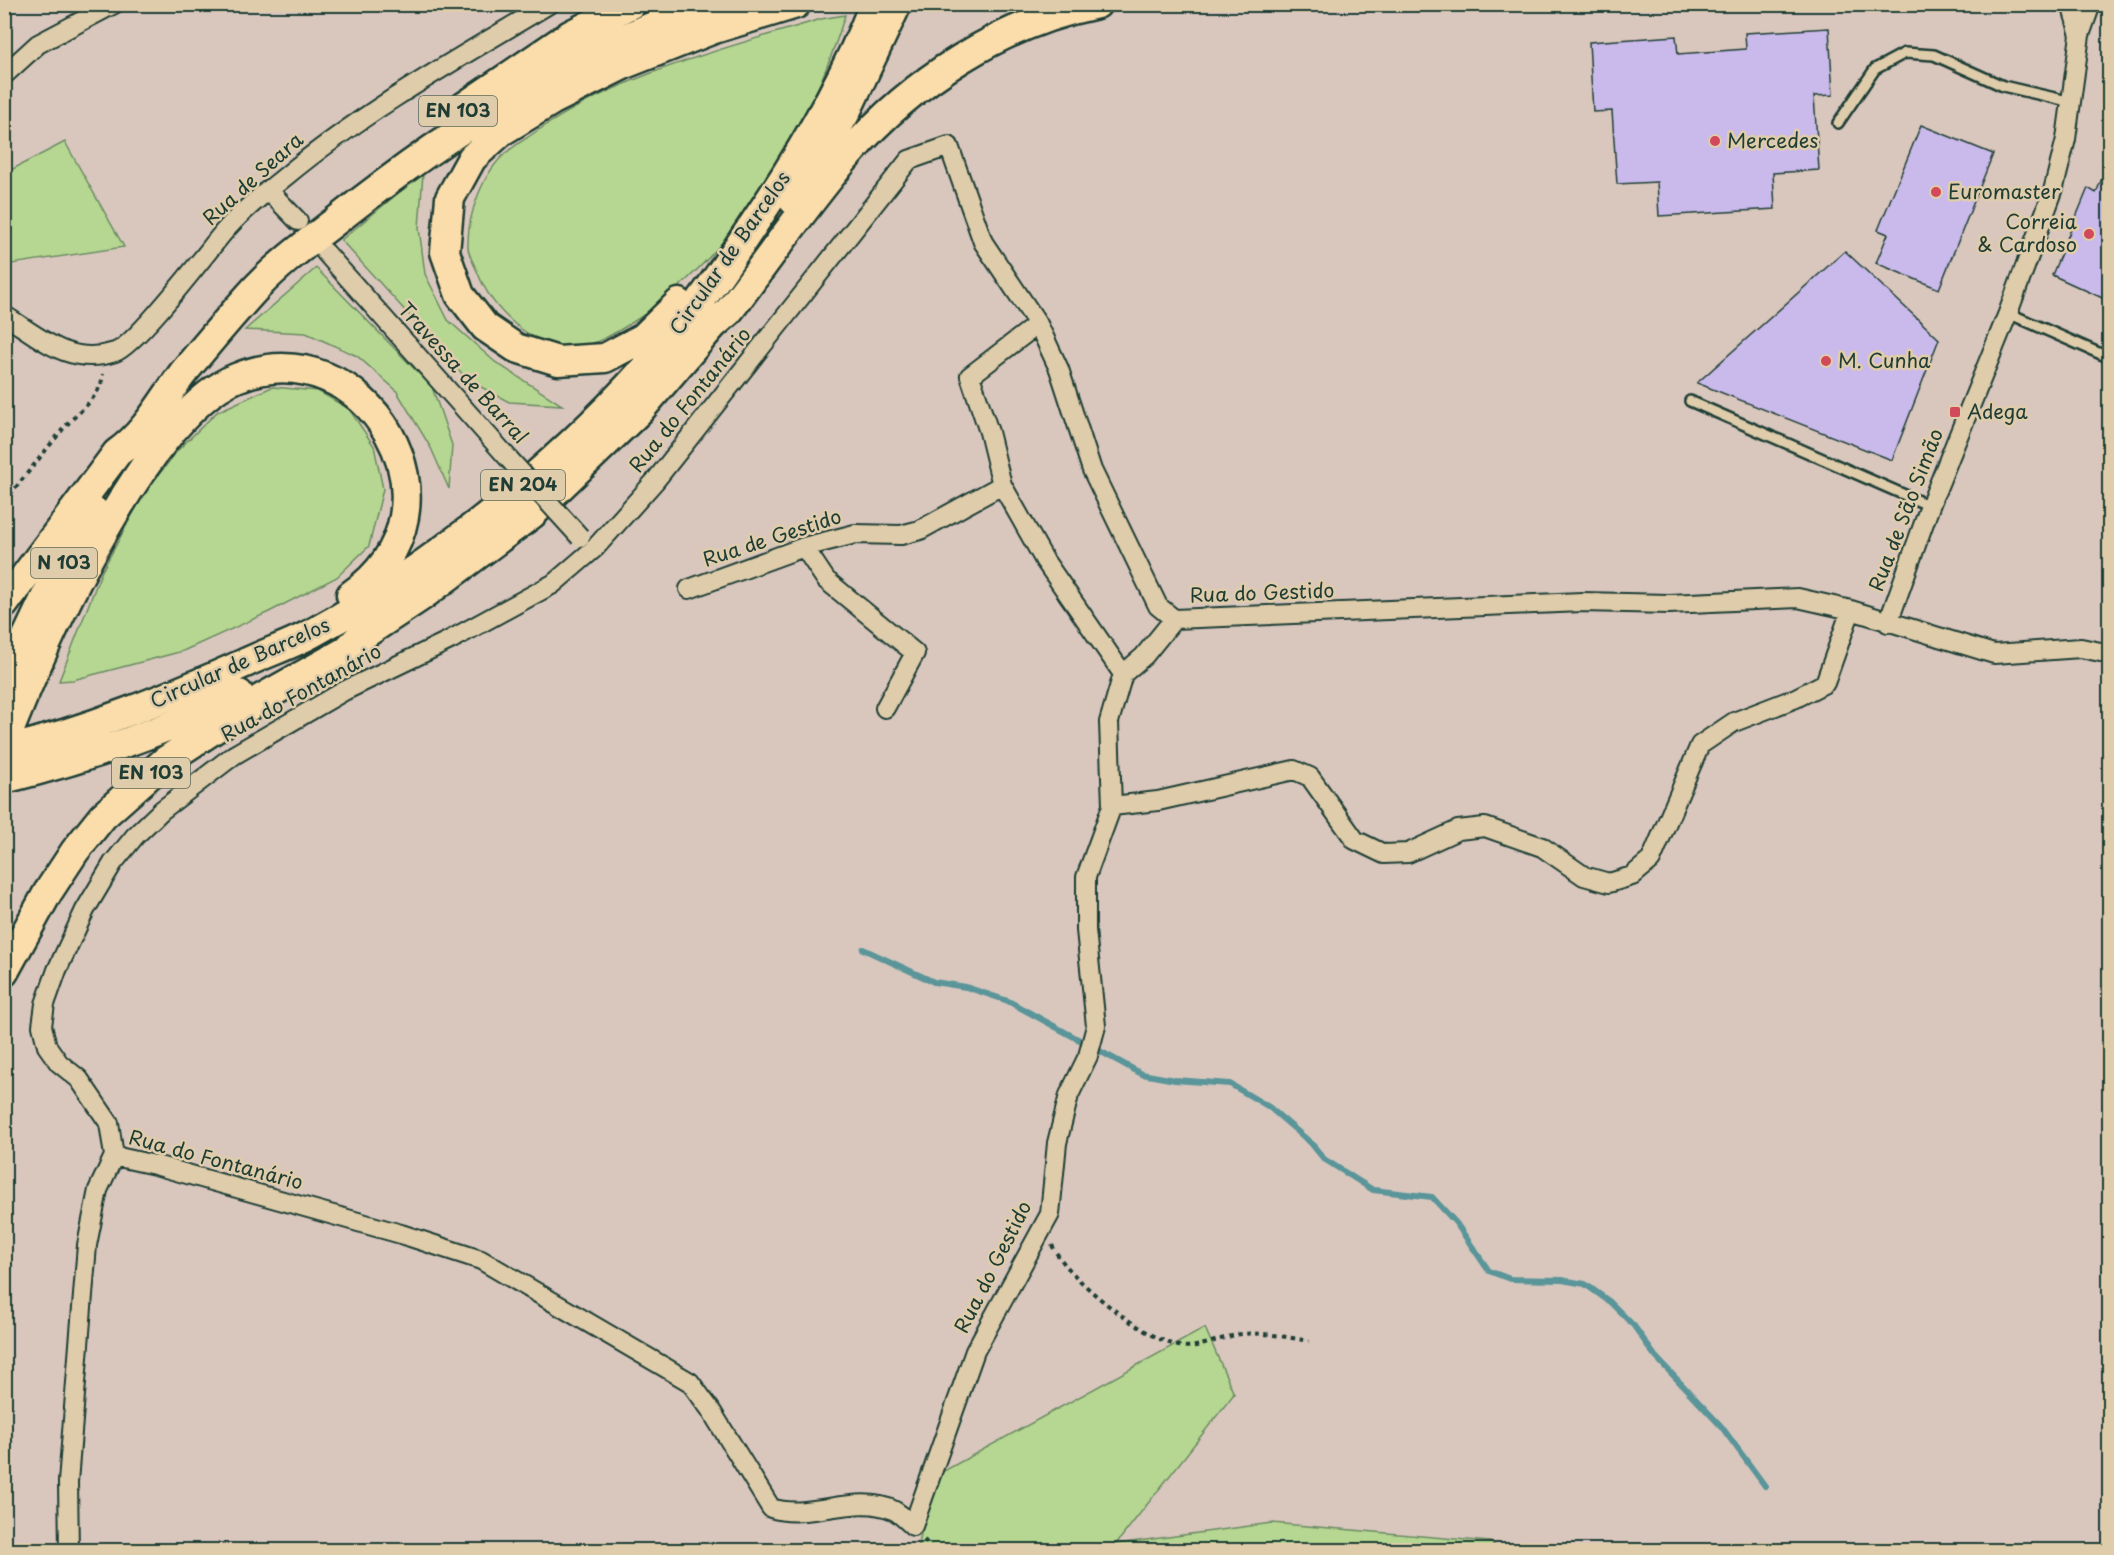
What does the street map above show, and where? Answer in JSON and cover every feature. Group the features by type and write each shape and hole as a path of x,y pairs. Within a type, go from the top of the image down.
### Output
{"main road":[{"name":"EN 103","path":"130,444 184,372 258,286 309,239 321,219 446,119 570,35 631,4"},
{"path":"309,239 396,173 535,85 620,41 715,4"},
{"path":"714,283 688,294 644,338 605,358 558,361 516,348 485,327 460,295 446,252 450,198 472,158 502,131 553,100 625,64 680,42 796,4"},
{"name":"Circular de Barcelos","path":"4,751 62,736 169,697 314,633 409,575 556,457 662,349 714,283 779,186 828,103 874,4"},
{"name":"EN 103","path":"4,972 48,892 75,851 103,816 165,761 262,698 346,651 360,637 422,596 532,514 640,410 713,325 720,307 797,195 845,114 897,4"},
{"path":"713,325 728,312 849,153 895,107 973,50 1060,12 1097,4"},
{"path":"4,745 13,693 120,505 168,433 201,400 235,378 278,367 323,376 359,397 388,429 403,466 408,499 396,543 373,580 312,622 292,641"},
{"path":"4,604 117,453 130,444"},
{"name":"N 103","path":"13,693 46,596 87,521 127,460 130,444"},
{"name":"Circular de Barcelos","path":"4,779 66,764 200,714 341,640 360,637"}],"street":[{"path":"4,75 38,44 114,4"},
{"name":"Rua de Seara","path":"4,315 66,354 94,358 119,351 149,322 227,227 312,154 415,84 549,4"},
{"name":"Rua de São Simão","path":"2071,4 2080,35"},
{"name":"Rua de São Simão","path":"1888,622 1930,506 2053,191 2072,102 2080,35 2091,4"},
{"name":"Rua do Fontanário","path":"913,1526 895,1511 872,1505 785,1512 771,1508 710,1408 690,1382 481,1260 401,1233 114,1156 109,1123 79,1079 59,1063 47,1046 42,1026 45,1004 69,939 120,854 162,810 234,755 344,691 450,640 544,589 595,548 655,481 909,160 949,146 983,242 1038,324 1059,369 1092,470 1158,606 1174,619"},
{"name":"Travessa de Barral","path":"268,190 309,239 580,537 595,548"},
{"path":"1038,324 970,376 989,432 1002,485 1045,561 1123,674"},
{"name":"Rua de Gestido","path":"689,589 804,547 855,534 901,535 920,531 1002,485"},
{"path":"804,547 825,580 915,653 885,708"},
{"name":"Rua do Gestido","path":"913,1526 975,1351 1050,1214 1057,1143 1069,1095 1088,1056 1096,1026 1086,930 1086,877 1112,806 1109,722 1123,674 1144,656 1174,619 1582,602 1669,604 1798,598 1851,610 1994,654 2081,648 2109,654"},
{"path":"1112,806 1158,801 1294,770 1310,777 1355,840 1384,854 1408,853 1458,830 1485,827 1542,847 1584,876 1609,883 1625,879 1651,860 1701,745 1734,722 1796,698 1825,683 1851,610"},
{"path":"69,1551 68,1482 87,1245 98,1190 114,1156"}],"lane":[{"path":"1838,123 1875,69 1905,53 1934,55 2003,86 2072,102"},
{"path":"2007,313 2109,358"},
{"path":"1690,401 1930,506"}],"path":[{"path":"4,502 65,426 87,406 102,381 104,355"},
{"path":"1044,1225 1055,1250 1080,1281 1132,1324 1170,1342 1180,1346 1206,1343 1239,1334 1266,1333 1309,1341"},
{"path":"838,1551 844,1544 845,1551"},
{"path":"1228,1548 1254,1551"}],"green space":[{"path":"845,15 830,59 811,102 764,187 736,226 670,295 620,330 597,342 575,347 558,346 528,334 515,324 492,299 470,256 468,235 470,221 484,182 507,152 570,111 639,78 711,52 821,19"},
{"path":"65,142 124,247 5,265 5,173"},
{"path":"423,173 419,228 425,274 448,320 495,362 562,405 509,402 468,380 341,240"},
{"path":"316,268 432,387 452,445 449,489 431,448 396,390 357,356 306,333 245,330"},
{"path":"272,387 318,391 349,409 374,446 383,489 369,546 337,577 269,612 183,651 73,680 59,681 101,573 143,495 178,450 217,412"},
{"path":"1205,1328 1234,1394 1116,1544 1272,1523 1490,1542 1500,1550 918,1550 931,1478"}],"building":[{"name":"Mercedes","path":"1829,28 1833,95 1814,96 1819,170 1773,173 1775,209 1659,216 1657,182 1617,184 1612,111 1593,112 1589,42 1676,36 1678,54 1746,49 1745,33"},
{"name":"Euromaster","path":"1921,125 1993,154 1939,289 1876,263 1888,234 1878,230"},
{"name":"Correia & Cardoso","path":"2109,161 2109,301 2052,275 2088,188 2096,193"},
{"name":"M. Cunha","path":"1845,251 1939,339 1892,460 1697,383"}],"waterway":[{"path":"863,949 934,982 966,987 1008,1001 1142,1074 1175,1080 1230,1084 1269,1107 1311,1143 1324,1159 1373,1190 1432,1197 1456,1223 1489,1271 1510,1279 1562,1280 1585,1284 1610,1302 1634,1326 1655,1356 1721,1426 1765,1486"}],"place":[{"name":"Mercedes","path":"1715,141"},
{"name":"Euromaster","path":"1936,192"},
{"name":"Correia & Cardoso","path":"2089,234"},
{"name":"M. Cunha","path":"1826,361"},
{"name":"Adega","path":"1955,412"}]}
